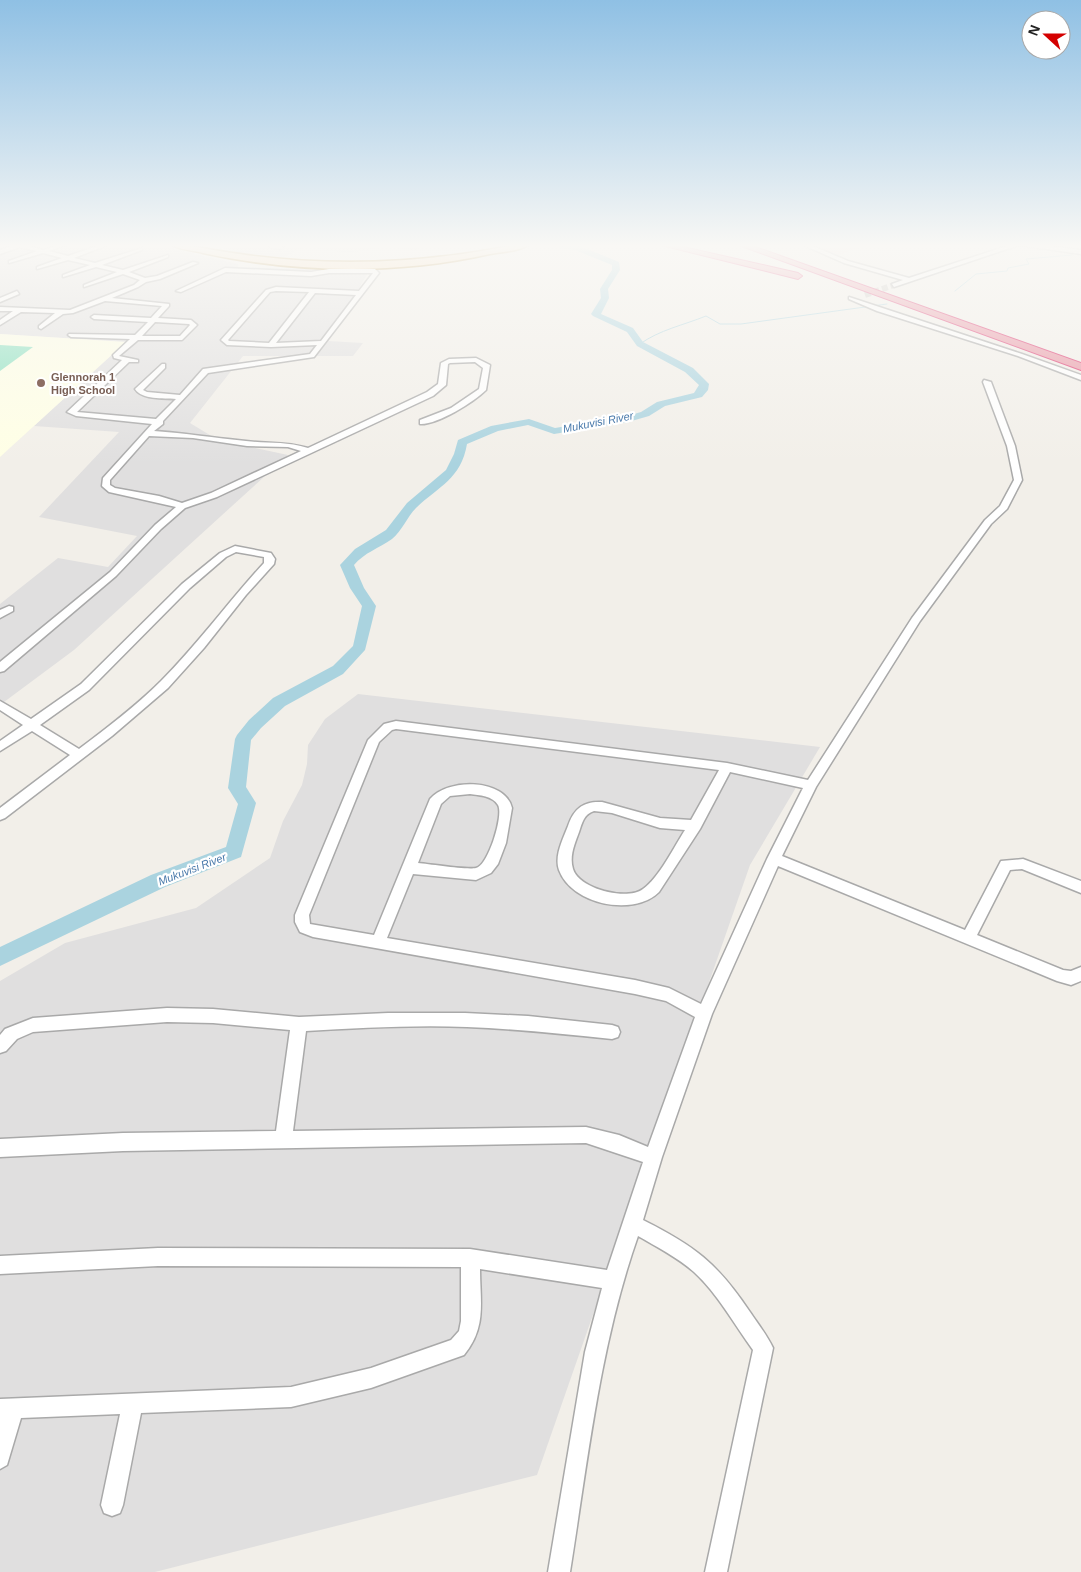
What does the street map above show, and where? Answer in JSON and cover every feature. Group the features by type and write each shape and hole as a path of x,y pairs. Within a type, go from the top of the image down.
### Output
{"highway":[{"path":"945,317 1081,367"},
{"path":"959,317 1081,362"}],"street":[{"path":"41,327 54,317"},
{"path":"136,361 116,357 116,355 136,338 155,317"},
{"path":"244,317 224,340 227,343 271,345 323,343"},
{"path":"271,345 293,317"},
{"path":"182,506 159,499 112,490 106,486 106,480 147,433 160,422 206,371 312,356 342,317"},
{"path":"902,317 1020,355 1081,378"},
{"path":"71,335 179,339 194,325 191,322 92,318"},
{"path":"127,360 72,412 76,414 160,422"},
{"path":"0,668 113,574 158,527 182,506 214,495 430,394 442,385 445,363 449,361 476,360 487,366 482,390 454,410 423,422"},
{"path":"162,366 139,389 140,392 182,397"},
{"path":"559,1572 595,1352 613,1280 634,1224 653,1157 704,1014 774,859 811,784 916,620 988,522 1004,507 1018,480 1011,446 987,382"},
{"path":"147,433 193,436 248,444 289,445 309,451"},
{"path":"0,747 85,687 186,586 223,555 235,549 268,555 270,559 269,564 200,646 164,685 79,755 0,815"},
{"path":"0,706 79,755"},
{"path":"704,1014 669,995 635,987 304,928 302,915 374,740 388,727 396,725 551,743 728,767 811,784"},
{"path":"694,825 648,821 603,806 586,808 579,815 568,842 565,857 566,872 575,884 591,893 632,900 646,895 656,885 694,825 714,793 728,767"},
{"path":"378,942 433,804 438,798 446,792 478,790 493,794 505,803 507,808 506,818 491,864 485,871 476,874 409,868"},
{"path":"774,859 1062,976 1071,978 1081,974"},
{"path":"968,939 1006,865 1022,864 1081,887"},
{"path":"0,1046 11,1034 34,1025 168,1015 213,1016 299,1024 388,1020 465,1020 528,1023 612,1032"},
{"path":"283,1139 299,1024"},
{"path":"0,1148 122,1142 586,1135 619,1144 653,1157"},
{"path":"634,1224 677,1248 700,1265 713,1278 762,1348 716,1572"},
{"path":"0,1265 158,1257 470,1258 613,1280"},
{"path":"0,1458 7,1409 291,1396 316,1392 371,1378 446,1353 457,1348 466,1336 471,1321 470,1258"},
{"path":"112,1506 133,1403"}],"shaded area":[{"path":"0,317 342,317 328,341 363,343 353,356 243,356 190,423 218,440 288,455 74,650 0,705 0,604 58,558 108,567 137,536 39,517 119,432 34,426 125,342 0,334"},
{"name":"Glennorah 1 High School","path":"0,334 126,342 0,457"},
{"path":"358,694 820,747 750,865 537,1475 155,1572 0,1572 0,981 65,943 196,908 270,858 283,821 302,785 307,764 308,745 325,719"}],"green space":[{"path":"0,345 33,347 0,371"}],"waterway":[{"name":"Mukuvisi River","path":"0,957 158,881 234,852 247,803 237,788 243,739 255,724 279,702 338,670 360,647 369,606 357,588 347,565 360,552 391,533 411,506 444,479 456,464 462,442 495,428 529,422 554,431 628,419 645,414 661,404 698,395 703,390 704,384 689,370 640,344 630,330 600,317"},
{"path":"640,344 663,331 702,317"},
{"path":"708,317 720,324 741,324 789,317"}],"place":[{"name":"Glennorah 1 High School","path":"41,383"}]}
